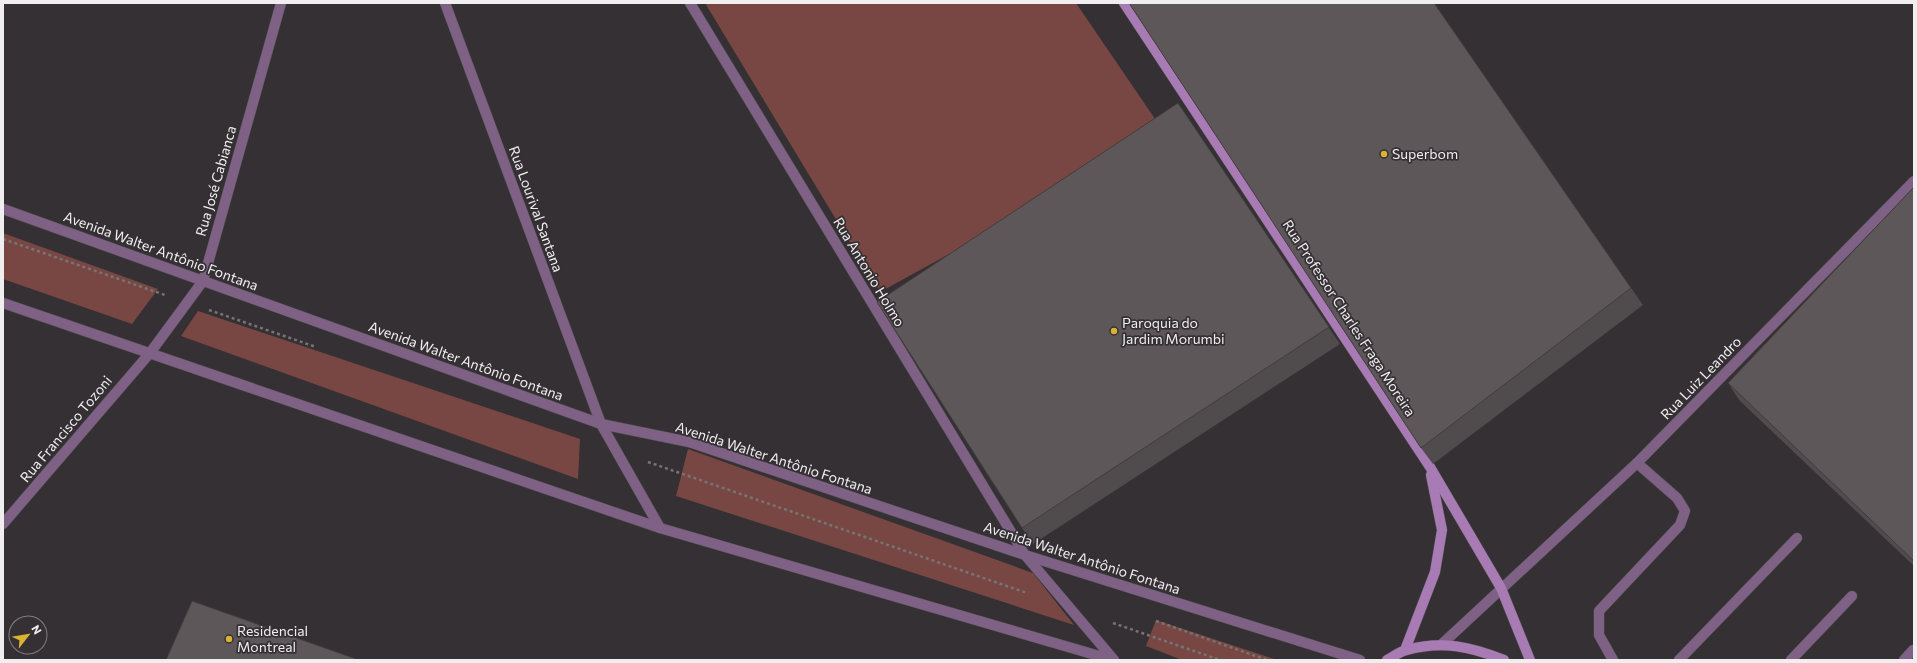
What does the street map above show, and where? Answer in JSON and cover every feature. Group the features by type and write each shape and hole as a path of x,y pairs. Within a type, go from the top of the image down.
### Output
{"main road":[{"name":"Rua Professor Charles Fraga Moreira","path":"1124,3 1430,467 1501,588 1530,660"},
{"path":"1405,650 1435,572 1442,530 1430,467"},
{"path":"1387,660 1405,650 1442,644 1479,650 1504,660"}],"street":[{"name":"Rua José Cabianca","path":"150,353 203,281 281,3"},
{"name":"Rua Lourival Santana","path":"445,3 601,424 660,528"},
{"name":"Rua Antonio Holmo","path":"690,3 1025,555 1114,660"},
{"name":"Rua Luiz Leandro","path":"1442,644 1637,462 1914,181"},
{"name":"Avenida Walter Antônio Fontana","path":"3,209 601,424 689,442 1025,555 1360,660"},
{"path":"3,303 660,528 1114,660"},
{"name":"Rua Francisco Tozoni","path":"3,524 150,353"},
{"path":"1613,660 1600,635 1599,611 1680,524 1684,511 1677,498 1637,462"},
{"path":"1679,660 1797,538"},
{"path":"1792,660 1852,596"},
{"path":"1904,660 1913,650"}],"shaded area":[{"path":"705,3 1076,3 1166,135 880,292"},
{"path":"3,233 158,289 132,324 3,279"},
{"path":"198,311 580,439 578,479 181,336"},
{"path":"688,449 1033,573 1074,625 676,496"},
{"path":"1156,620 1277,660 1182,660 1146,646"}],"building":[{"name":"Superbom","path":"1129,3 1434,3 1631,288 1421,448"},
{"name":"Paroquia do Jardim Morumbi","path":"1178,103 1329,327 1022,528 877,302"},
{"path":"1914,187 1914,561 1728,383"},
{"path":"192,601 359,660 166,660"}],"place":[{"name":"Superbom","path":"1384,154"},
{"name":"Paroquia do Jardim Morumbi","path":"1114,331"},
{"name":"Residencial Montreal","path":"229,639"}]}
